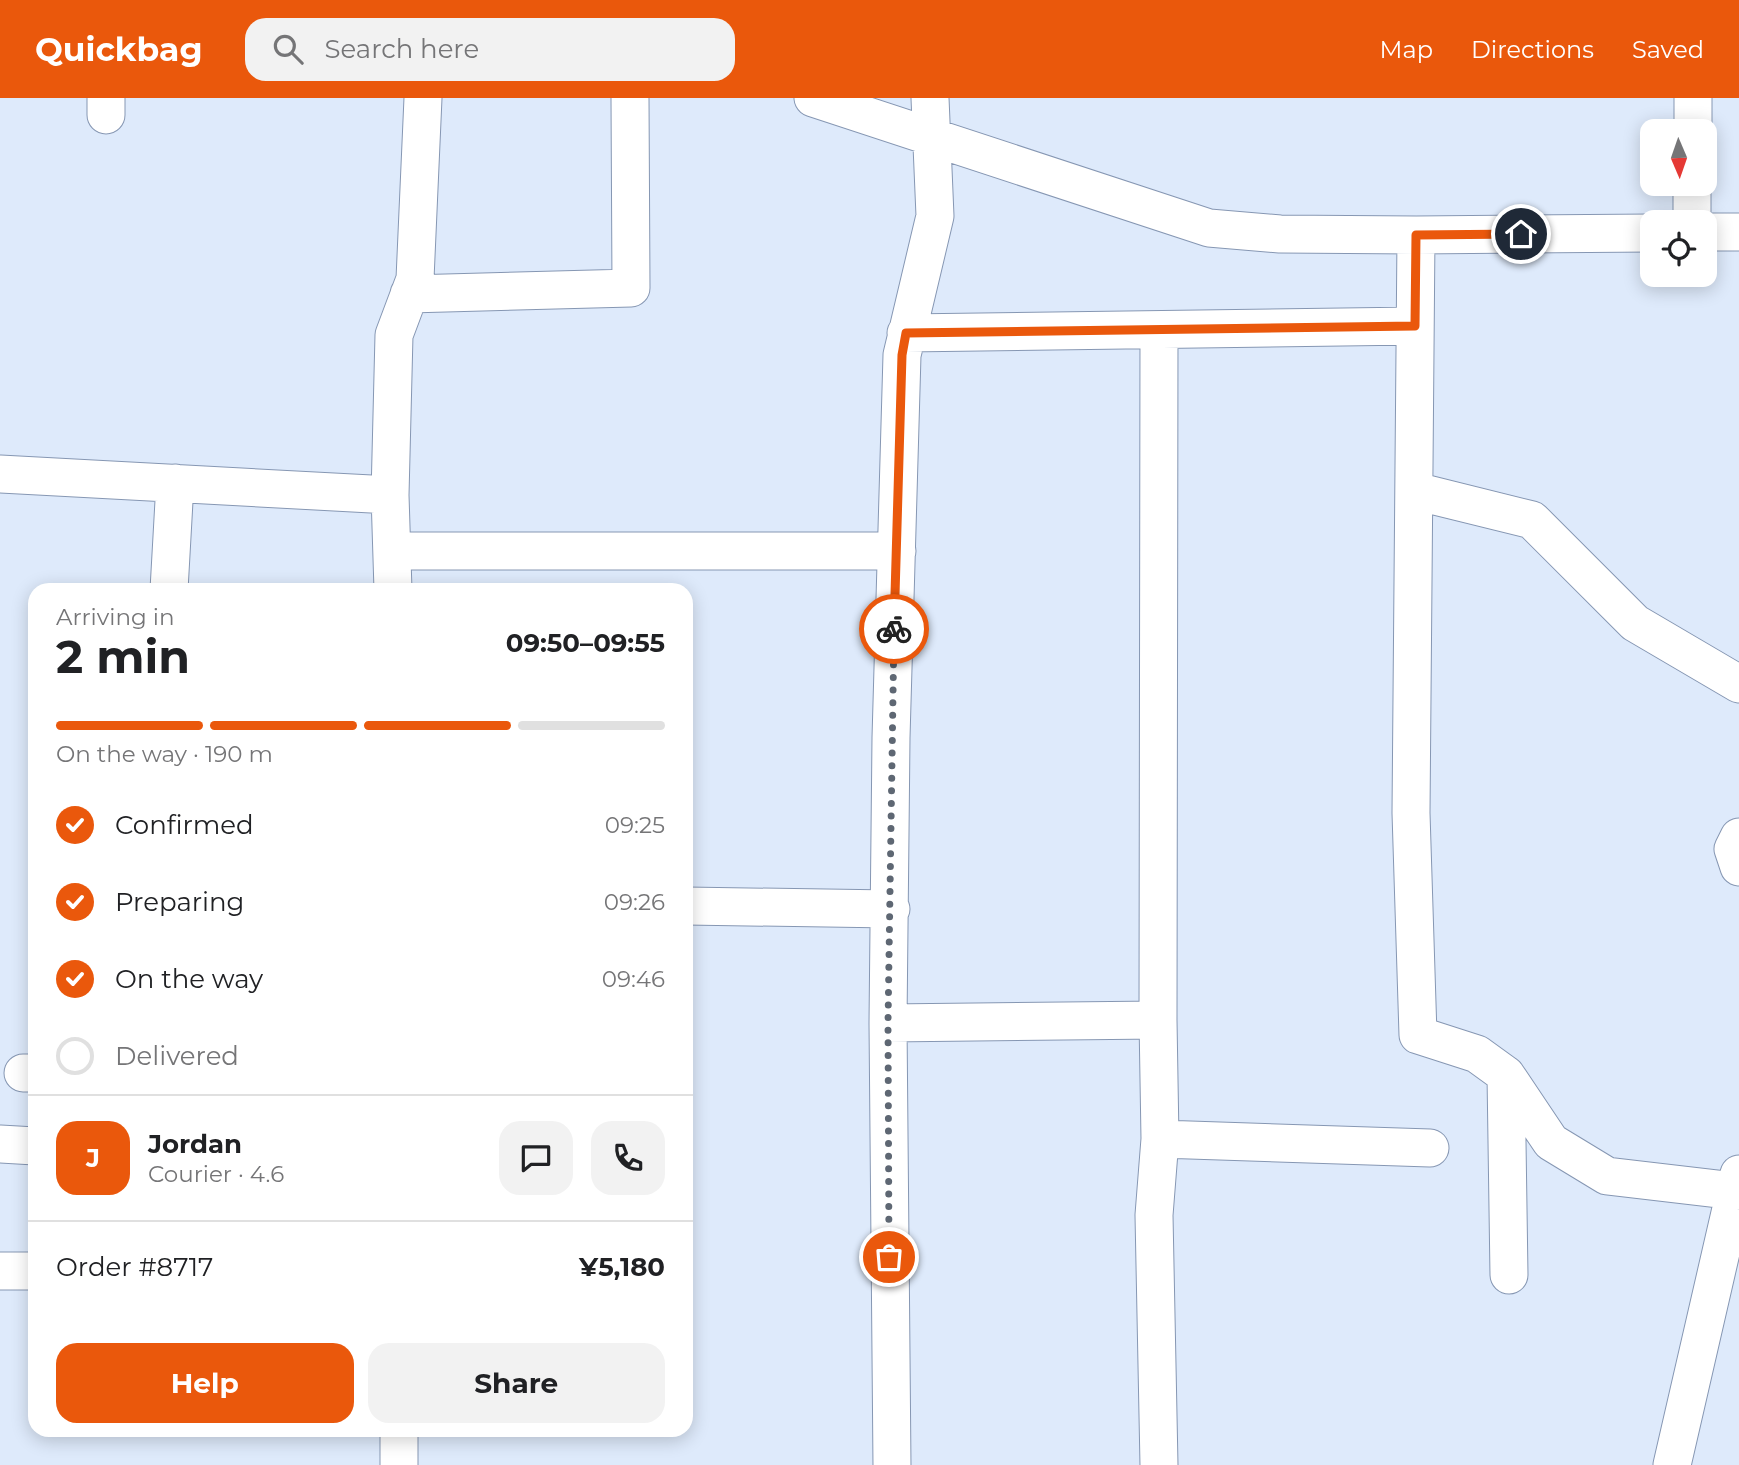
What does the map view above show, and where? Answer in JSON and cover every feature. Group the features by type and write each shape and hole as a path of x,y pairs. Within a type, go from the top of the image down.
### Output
{"street":[{"path":"393,583 390,495 394,335 415,279 423,98"},
{"path":"410,294 631,288 631,98"},
{"path":"813,98 1209,228 1280,234 1640,233"},
{"path":"892,1465 888,1023 902,355 935,216 930,98"},
{"path":"1693,98 1693,119"},
{"path":"1717,232 1739,232"},
{"path":"1416,235 1411,813 1418,1034 1477,1054 1506,1075 1551,1142 1607,1176 1737,1183 1672,1465"},
{"path":"906,333 1415,326"},
{"path":"1159,331 1160,1139 1154,1215 1159,1465"},
{"path":"0,474 390,495"},
{"path":"169,583 175,483"},
{"path":"1415,491 1532,520 1634,623 1739,684"},
{"path":"392,551 897,551"},
{"path":"1739,837 1733,849 1739,867"},
{"path":"693,906 891,909"},
{"path":"888,1023 1158,1020"},
{"path":"1506,1075 1508,1275"},
{"path":"1160,1139 1430,1148"},
{"path":"0,1144 28,1146"},
{"path":"0,1271 28,1271"},
{"path":"399,1465 400,1437"}],"way so far":[{"path":"889,1257 888,1023 894,629"}],"route":[{"path":"894,629 902,355 906,333 1415,326 1416,235 1521,234"}]}
